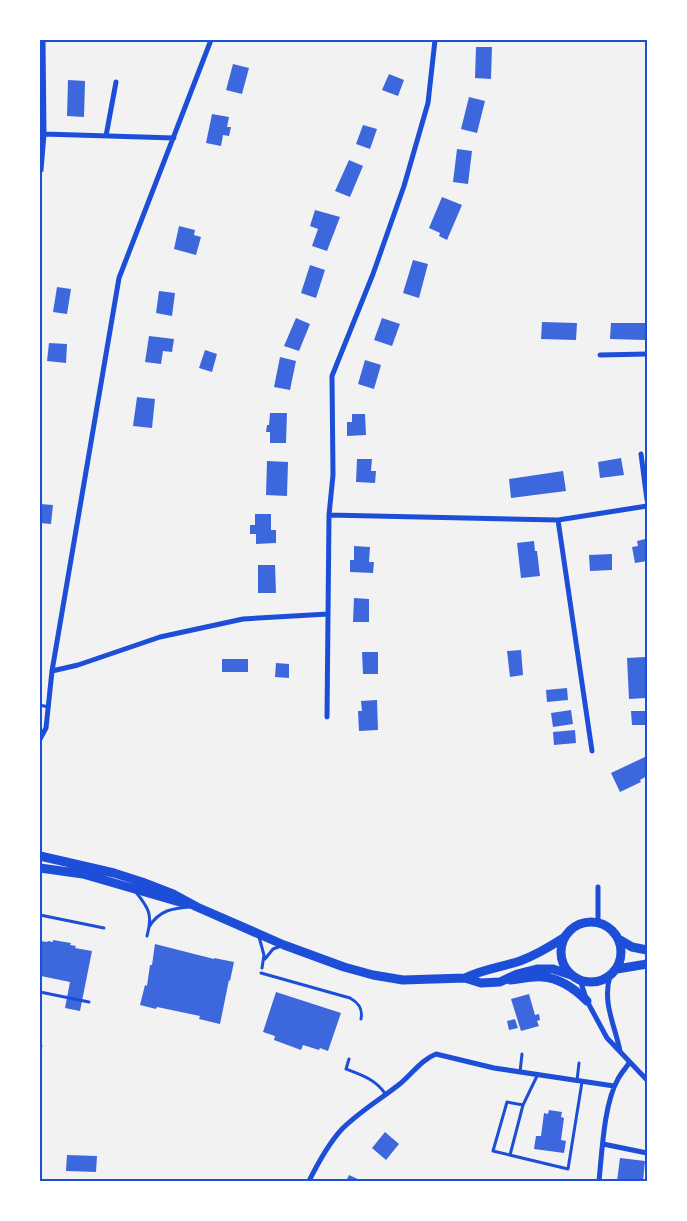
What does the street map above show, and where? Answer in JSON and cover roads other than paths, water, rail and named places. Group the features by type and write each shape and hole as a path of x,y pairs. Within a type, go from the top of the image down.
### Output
{"main road":[{"path":"40,856 114,873 173,894 197,907 258,934 344,967 403,980 465,978 481,983 542,977 565,984 587,1001"},
{"path":"40,868 83,874 197,907"},
{"path":"465,978 475,973 521,961 550,947 579,924 588,922 598,922 607,926 620,940 632,947 647,950"},
{"path":"565,937 561,956 564,966 571,975"},
{"path":"500,982 517,974 536,969 553,969 590,983 600,981 610,976 617,969 622,950 620,940"},
{"path":"617,969 647,964"}],"street":[{"path":"41,170 44,134 43,40"},
{"path":"40,739 46,728 52,671 118,278 211,40"},
{"path":"327,717 329,516 333,475 332,376 404,186 428,103 435,40"},
{"path":"106,136 116,82"},
{"path":"44,134 174,138"},
{"path":"600,355 647,354"},
{"path":"641,454 647,500"},
{"path":"329,516 558,520 647,506"},
{"path":"558,520 592,751"},
{"path":"52,671 78,665 160,638 243,619 328,614"},
{"path":"598,887 598,922"},
{"path":"610,976 607,986 607,1002 620,1051"},
{"path":"580,980 587,1001 607,1038 647,1080"},
{"path":"309,1181 342,1129 365,1109 403,1082 427,1057 436,1054 444,1054 480,1066 614,1086"},
{"path":"599,1181 602,1144 611,1096 618,1078 629,1063"},
{"path":"602,1144 647,1153"}],"lane":[{"path":"40,706 48,707"},
{"path":"132,888 149,911 149,927"},
{"path":"146,936 156,916 162,912 177,908 197,907"},
{"path":"40,915 104,928"},
{"path":"258,934 262,943 264,959 262,968"},
{"path":"264,959 273,949 284,945"},
{"path":"261,973 350,998 361,1008 361,1019"},
{"path":"40,992 90,1002"},
{"path":"520,1072 522,1054"},
{"path":"350,1059 346,1069 372,1080 382,1088 386,1095"},
{"path":"523,1105 507,1102 493,1151 568,1169 580,1082 579,1063"},
{"path":"510,1155 523,1105 537,1076"}]}
